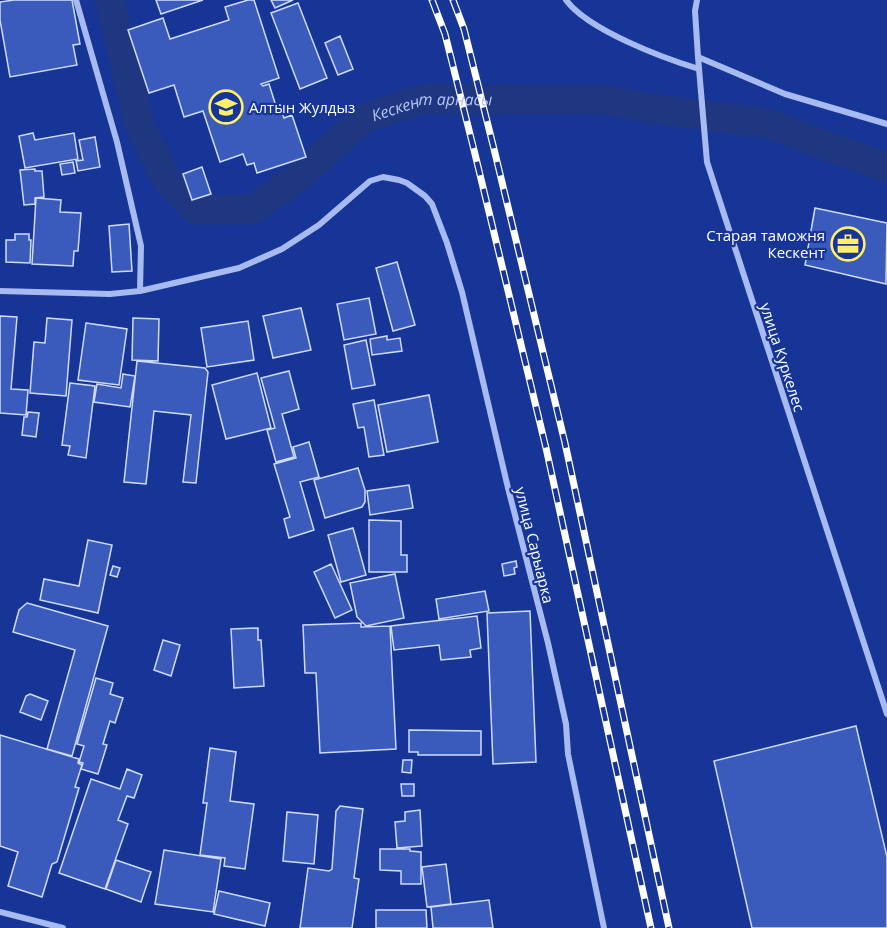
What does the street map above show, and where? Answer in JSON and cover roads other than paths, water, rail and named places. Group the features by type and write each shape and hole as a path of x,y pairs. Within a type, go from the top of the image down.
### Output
{"street":[{"path":"0,291 110,294 140,291 141,246 117,142 76,0"},
{"path":"566,0 573,9 611,33 673,61 699,69"},
{"name":"улица Куркелес","path":"697,0 695,11 707,162 887,714"},
{"path":"698,57 785,94 887,124"},
{"name":"улица Сарыарка","path":"140,291 238,268 282,249 320,225 369,181 383,177 407,183 432,204 462,292 508,488 551,655 566,724 570,764 604,928"},
{"path":"0,912 63,928"}],"waterway":[{"name":"Кескент арнасы","path":"110,0 139,124 166,179 197,210 253,209 301,175 362,119 424,99 606,100 660,110 766,123 887,168"}],"railway":[{"path":"432,0 445,34 546,448 651,928"},
{"path":"453,0 464,29 565,443 669,928"}],"place":[{"name":"Алтын Жулдыз","path":"226,107"},
{"name":"Старая таможня Кескент","path":"848,244"}]}
